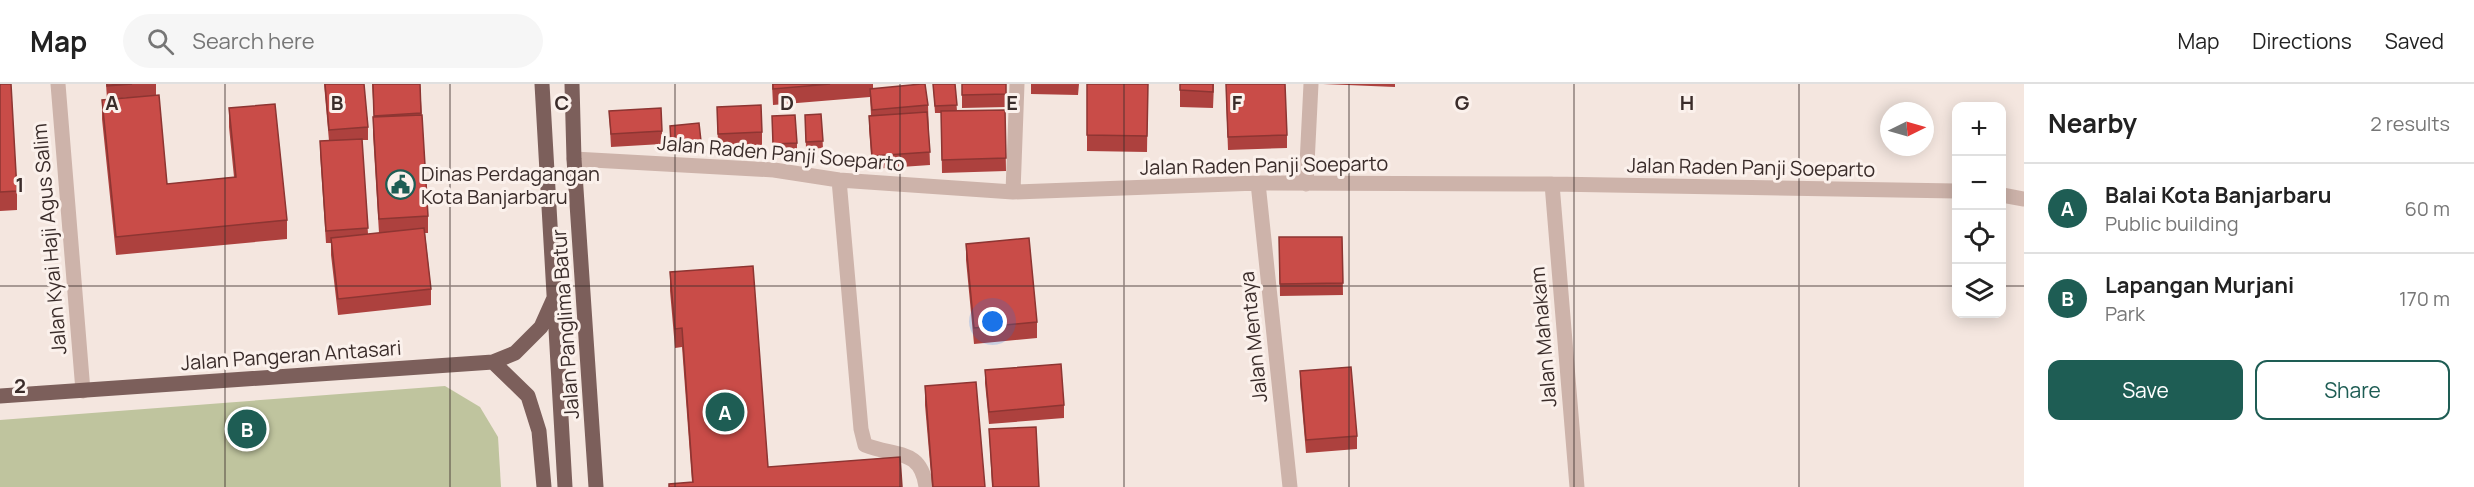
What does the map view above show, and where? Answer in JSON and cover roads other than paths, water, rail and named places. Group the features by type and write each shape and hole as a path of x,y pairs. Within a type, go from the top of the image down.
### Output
{"main road":[{"name":"Jalan Panglima Batur","path":"542,84 565,487"},
{"name":"Jalan Panglima Batur","path":"572,84 574,159 596,487"},
{"name":"Jalan Pangeran Antasari","path":"0,396 493,362 516,354 541,327 554,298"},
{"path":"493,362 528,396 539,431 544,487"}],"street":[{"name":"Jalan Kyai Haji Agus Salim","path":"58,84 82,391"},
{"path":"1013,192 1017,84"},
{"path":"1306,184 1311,84"},
{"name":"Jalan Raden Panji Soeparto","path":"574,159 774,170 839,180 1013,192 1258,183 1552,184 1952,191"},
{"path":"839,180 861,429 865,445 881,452 913,458 923,468 926,487"},
{"name":"Jalan Mentaya","path":"1258,183 1290,487"},
{"name":"Jalan Mahakam","path":"1552,184 1576,487"},
{"path":"2006,196 2024,199"}],"place":[{"name":"Dinas Perdagangan Kota Banjarbaru","path":"400,184"},
{"name":"Balai Kota Banjarbaru","path":"725,412"},
{"name":"Lapangan Murjani","path":"247,429"}]}
